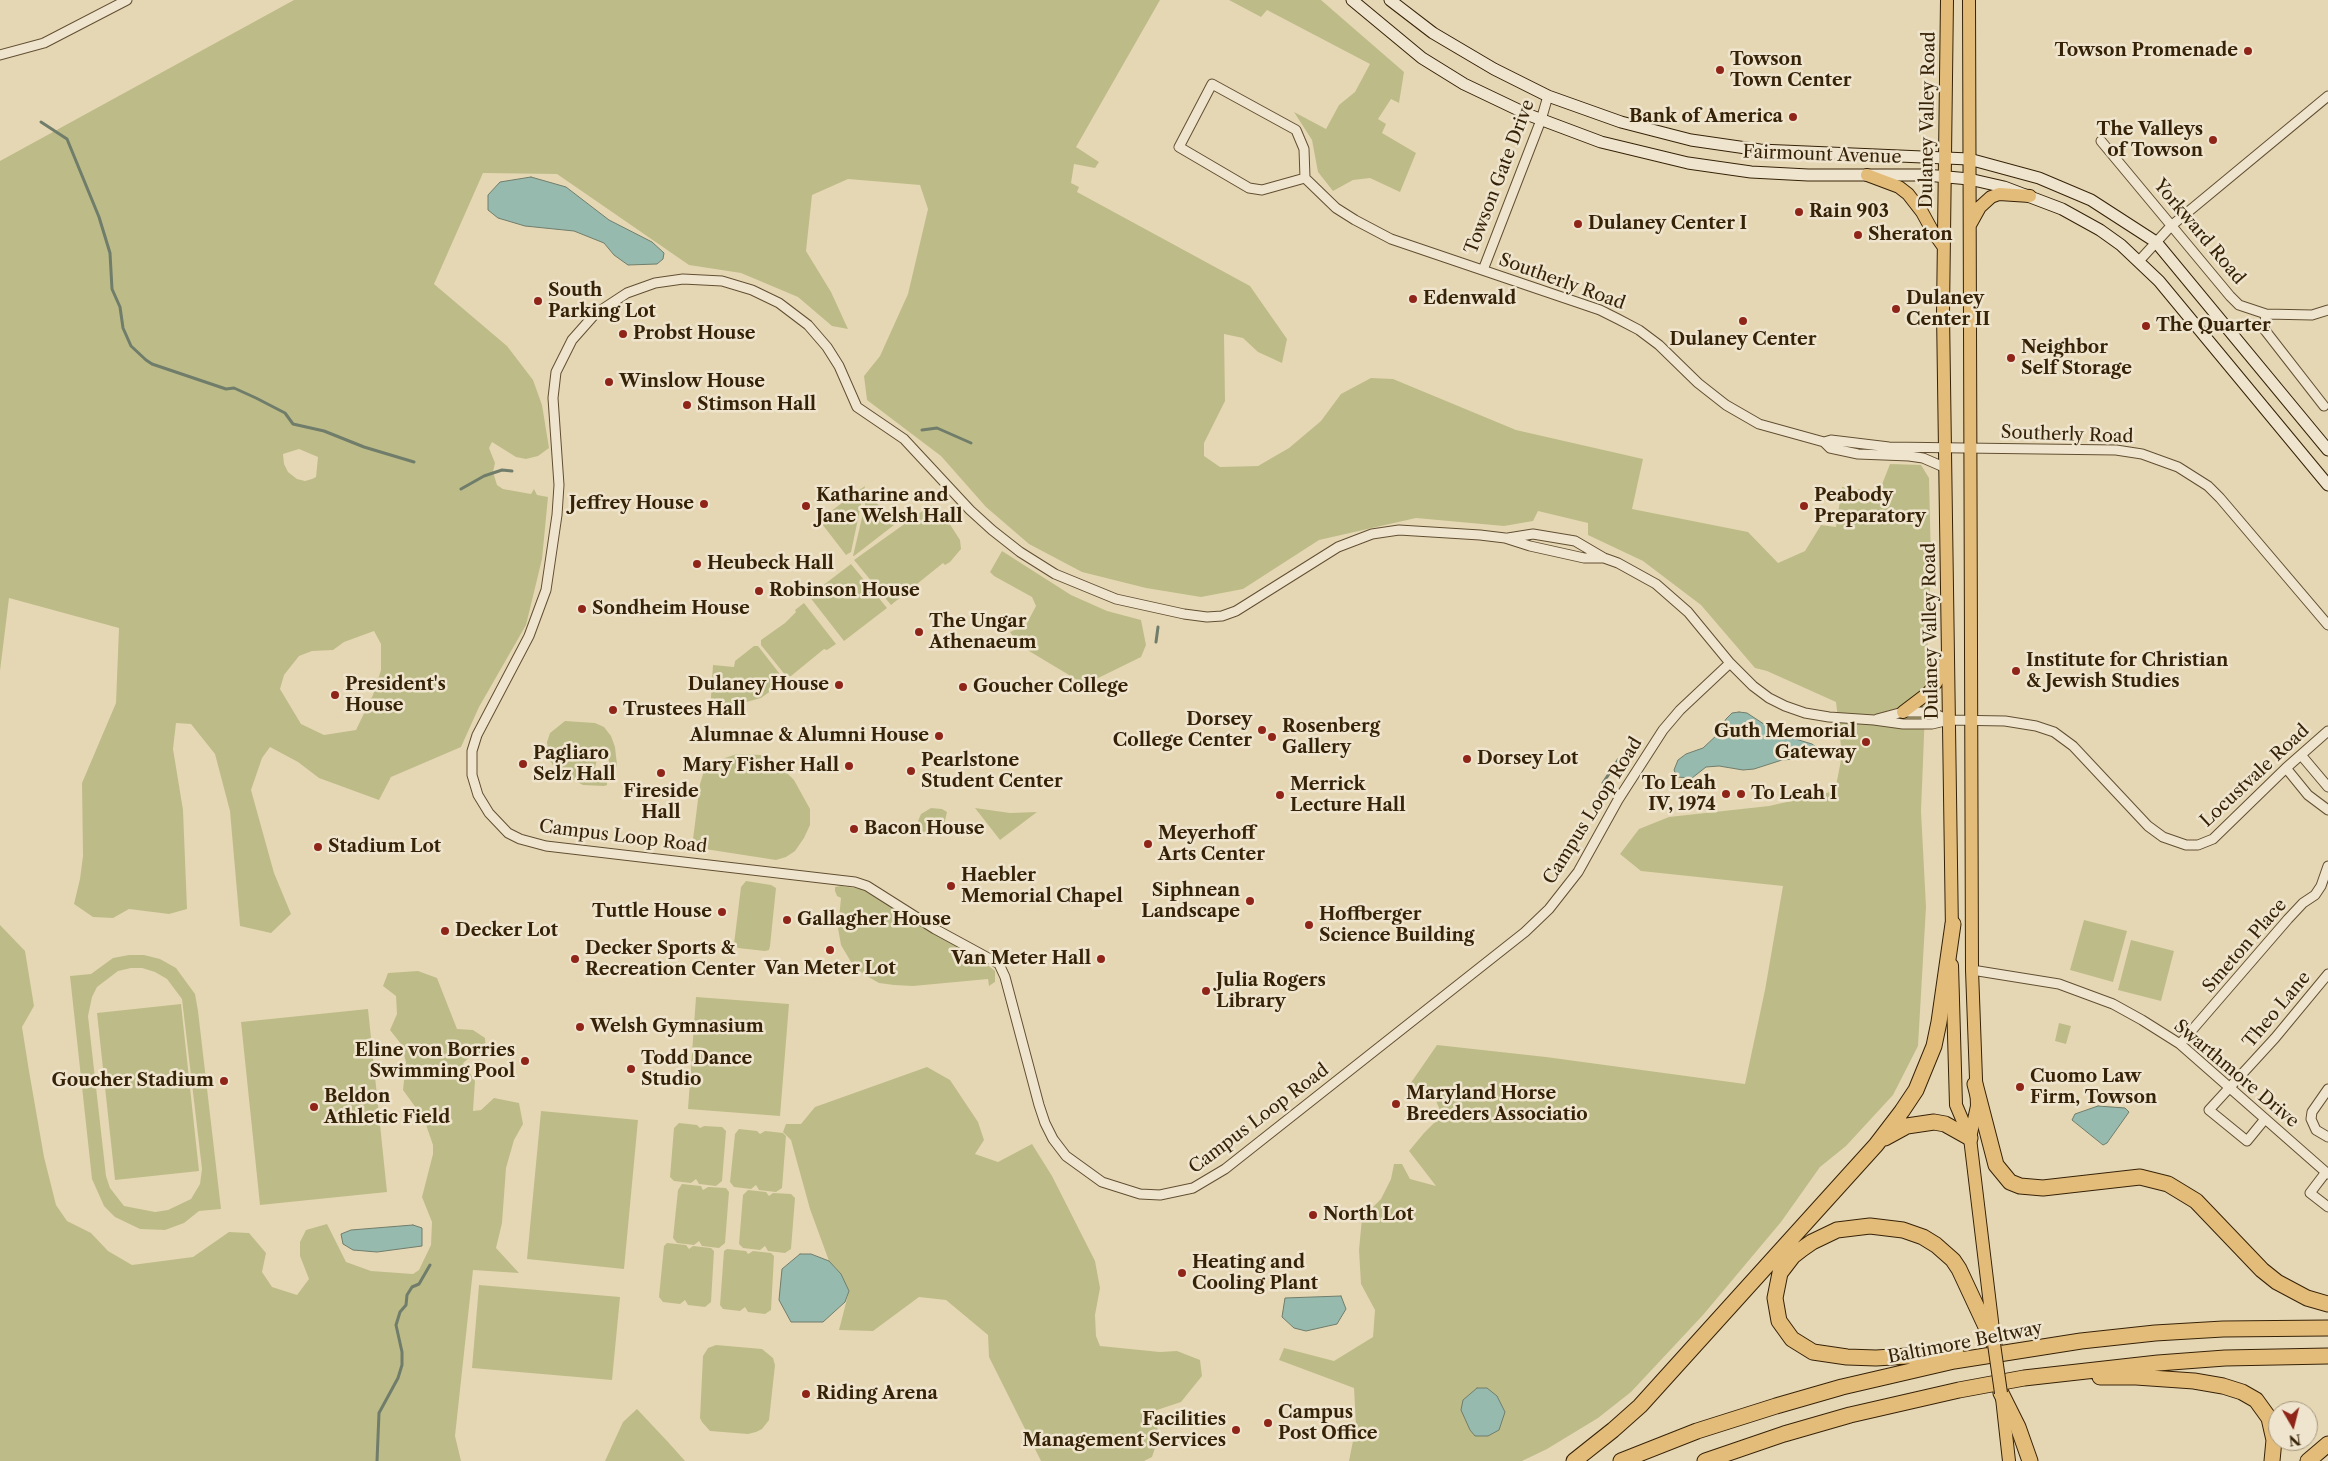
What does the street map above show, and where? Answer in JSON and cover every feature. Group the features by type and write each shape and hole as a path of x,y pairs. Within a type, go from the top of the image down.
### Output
{"highway":[{"path":"1574,1461 1614,1430 1640,1406 1876,1145 1916,1090 1926,1069 1939,1022 1952,924"},
{"path":"1975,1084 1996,1166 2010,1182 2029,1188 2043,1188 2140,1177 2168,1184 2196,1201 2262,1270 2277,1282 2307,1298 2328,1304"},
{"path":"1876,1145 1893,1132 1921,1122 1946,1124 1970,1138"},
{"path":"1994,1344 1984,1306 1949,1256 1923,1237 1903,1230 1870,1226 1837,1230 1802,1249 1793,1256 1780,1273 1775,1298 1779,1321 1792,1339 1813,1352 1825,1355 1876,1358 2018,1350"},
{"name":"Baltimore Beltway","path":"1621,1461 1698,1431 1814,1395 1896,1374 2018,1350 2091,1340 2222,1328 2328,1328"},
{"path":"1705,1461 1784,1434 1850,1415 1960,1390 2024,1378 2215,1358 2328,1356"},
{"path":"2024,1378 2161,1378 2194,1381 2236,1390 2256,1400 2269,1418 2274,1440 2272,1461"},
{"path":"2001,1393 2012,1427 2030,1461"},
{"path":"2308,1461 2328,1444"}],"main road":[{"name":"Fairmount Avenue","path":"1352,0 1403,44 1442,71 1486,96 1541,120 1630,150 1719,168 1777,174 1969,179 2030,196 2062,209 2100,230 2139,260 2176,301 2328,485"},
{"name":"Fairmount Avenue","path":"1390,0 1456,48 1548,96 1621,122 1684,138 1722,145 1789,152 1944,157 1969,160 2016,171 2062,187 2090,200 2156,242 2328,450"},
{"name":"Dulaney Valley Road","path":"1947,0 1943,246 1952,1008 1956,1106 1970,1138"},
{"name":"Dulaney Valley Road","path":"1968,0 1972,970 1977,1106 1970,1138 1984,1306"},
{"path":"1867,175 1899,187 1908,194 1922,212 1943,246"},
{"path":"1969,228 1980,207 1991,197 1999,194 2030,196"},
{"path":"1903,712 1928,694 1939,678 1948,652"},
{"path":"1994,1344 2001,1393"},
{"path":"2008,1461 2012,1427"}],"street":[{"path":"0,55 44,43 127,0"},
{"path":"1212,84 1296,130 1304,149 1305,178 1262,190 1249,188 1180,147 1212,84"},
{"name":"Towson Gate Drive","path":"1483,270 1541,120 1548,96"},
{"path":"2139,260 2171,226 2328,96"},
{"name":"Yorkward Road","path":"2101,142 2239,305 2266,314 2312,314 2328,310"},
{"name":"Southerly Road","path":"1305,178 1355,220 1391,239 1600,310 1639,330 1659,345 1711,393 1743,415 1778,430 1824,442 1830,448 1858,454 1922,458 1946,468"},
{"name":"Campus Loop Road","path":"1604,558 1584,558 1530,546 1505,538 1430,530 1399,530 1372,534 1327,552 1236,611 1222,616 1207,617 1184,614 1116,599 1054,574 1020,552 992,530 970,510 904,439 857,407 839,366 827,347 808,326 779,303 752,290 722,281 683,279 655,283 627,293 595,314 572,340 556,372 553,404 559,486 557,515 546,590 530,636 477,735 471,764 474,786 483,804 499,825 520,839 532,843 855,882 867,886 935,929 999,964 1005,977 1039,1105 1045,1124 1053,1139 1066,1156 1102,1182 1134,1192 1160,1195 1193,1188 1226,1169 1549,910 1582,867 1618,800 1663,730 1680,710 1730,663"},
{"path":"2266,314 2264,329 2324,406"},
{"name":"Southerly Road","path":"1824,442 1831,440 1889,447 2116,450 2142,454 2178,467 2208,486 2220,498 2328,625"},
{"name":"Campus Loop Road","path":"1505,538 1533,534 1550,535 1582,543 1604,558 1618,563 1656,584 1674,598 1730,663 1753,686 1769,698 1785,706 1805,713 1829,717 1903,724 1932,724 1950,720"},
{"name":"Campus Loop Road","path":"1874,720 1903,712 1931,712 1950,720"},
{"name":"Locustvale Road","path":"1950,720 2019,722 2054,732 2072,746 2148,826 2172,842 2186,845 2198,845 2213,839 2286,768 2328,731"},
{"path":"2301,755 2328,787"},
{"path":"2286,768 2308,795 2328,810"},
{"name":"Smeton Place","path":"2180,1044 2288,919 2303,903 2315,895 2321,886 2328,866"},
{"name":"Swarthmore Drive","path":"1972,970 2059,984 2113,1004 2180,1044 2327,1173"},
{"name":"Theo Lane","path":"2265,1119 2247,1141 2209,1110 2275,1038 2328,974"},
{"path":"2328,1089 2312,1112 2311,1119 2316,1130 2328,1138"},
{"path":"2327,1173 2310,1193 2328,1207"}],"shaded area":[{"path":"294,0 1160,0 1076,147 1099,162 1095,168 1074,164 1071,183 1079,187 1077,192 1250,286 1287,339 1282,363 1258,352 1243,338 1224,334 1225,401 1204,443 1204,456 1220,467 1258,466 1289,448 1321,421 1341,394 1371,378 1393,379 1516,430 1643,459 1632,509 1748,532 1778,563 1805,551 1821,525 1836,527 1842,487 1872,491 1881,487 1890,464 1921,465 1929,478 1931,562 1921,811 1926,907 1918,1046 1893,1095 1846,1146 1820,1167 1781,1222 1703,1315 1631,1392 1598,1418 1547,1449 1522,1461 1349,1461 1356,1426 1354,1388 1279,1360 1284,1348 1334,1361 1373,1337 1375,1310 1361,1284 1359,1250 1362,1218 1381,1199 1391,1179 1394,1164 1402,1164 1410,1179 1436,1186 1409,1151 1442,1115 1434,1096 1414,1094 1408,1087 1437,1045 1546,1057 1745,1084 1765,990 1783,886 1641,871 1620,854 1639,829 1669,817 1769,806 1835,791 1842,755 1836,702 1767,671 1755,668 1701,605 1643,561 1588,535 1588,523 1538,511 1533,521 1504,526 1416,518 1319,540 1243,589 1201,597 1146,588 1082,572 1029,544 986,507 941,456 867,400 864,376 880,356 908,294 928,209 920,185 848,179 812,195 806,251 831,292 848,329 832,326 798,297 741,273 689,265 557,174 483,173 434,284 507,346 533,380 542,405 549,448 538,456 526,459 516,457 492,442 489,448 495,463 493,472 497,485 503,489 531,494 534,489 537,495 548,497 542,559 526,625 479,707 461,747 391,777 379,800 319,778 298,762 270,747 262,758 251,790 274,873 291,914 271,933 240,926 230,811 215,754 191,724 176,723 173,749 183,810 187,909 169,914 129,909 113,918 93,917 74,904 83,856 82,783 116,703 119,628 9,598 0,671 0,161","holes":["299,449 318,457 316,477 305,481 297,479 288,472 284,464 283,454","374,631 381,644 381,670 373,695 356,730 324,735 301,724 280,689 284,675 299,656 312,651 333,650 344,642"]},
{"path":"1229,0 1321,0 1404,72 1399,103 1391,99 1378,119 1386,124 1382,133 1416,153 1400,192 1370,178 1353,180 1333,191 1318,172 1312,140 1294,112 1326,129 1339,105 1355,92 1370,64 1267,10 1261,17"},
{"path":"865,486 851,552 846,555 819,520"},
{"path":"868,492 894,525 853,556"},
{"path":"931,505 940,509 960,540 961,549 950,562 945,565 943,563 891,605 854,560"},
{"path":"1002,551 1071,595 1107,611 1141,620 1146,645 1141,657 1088,683 1079,681 1019,645 1010,632 1026,625 1036,606 1032,597 990,572"},
{"path":"851,564 887,608 844,641 809,596"},
{"path":"804,603 836,644 827,650 824,649 791,676 786,676 761,645 761,640 785,623 796,612 795,610"},
{"path":"754,646 758,646 783,678 783,682 761,698 710,712 713,665 734,667 735,661"},
{"path":"565,721 595,723 604,727 611,736 615,747 617,765 612,782 609,761 606,756 602,755 597,759 595,768 600,776 607,771 607,785 604,786 583,785 560,773 554,767 549,759 547,742 550,733"},
{"path":"737,754 761,755 777,763 794,780 810,809 810,825 804,838 795,851 786,857 776,860 692,847 700,784 704,771 719,760"},
{"path":"931,808 942,809 947,812 944,825 937,831 928,831 922,836 917,835 915,828 921,814"},
{"path":"975,808 1010,813 1037,812 1000,840"},
{"path":"746,881 771,885 776,888 769,950 738,948 734,944 741,887"},
{"path":"835,887 861,889 985,963 995,971 995,982 989,986 988,979 913,986 894,985 879,983 865,975 854,967 841,945 838,928 841,898 837,896"},
{"path":"2084,920 2127,931 2113,982 2070,970"},
{"path":"0,925 25,951 34,1006 22,1027 44,1157 56,1205 67,1221 91,1233 108,1251 132,1265 193,1257 229,1232 249,1233 266,1253 262,1272 272,1287 297,1295 309,1279 300,1256 300,1242 306,1230 327,1224 346,1262 371,1271 413,1274 419,1270 431,1245 432,1222 422,1197 433,1154 433,1145 424,1119 403,1090 406,1062 401,1044 390,1030 397,1014 396,996 383,986 388,973 418,971 437,978 457,1029 473,1030 485,1038 486,1053 469,1058 463,1063 475,1081 473,1111 481,1110 494,1098 519,1103 523,1124 514,1140 506,1168 502,1223 496,1248 519,1273 473,1270 455,1436 461,1461 0,1461"},
{"path":"2131,940 2174,951 2161,1001 2118,990"},
{"path":"144,955 160,959 176,968 195,994 221,1209 199,1211 184,1223 165,1230 140,1229 115,1217 104,1206 92,1179 70,976 91,974 113,958","holes":["142,968 155,972 167,979 182,999 202,1169 200,1184 191,1199 168,1210 155,1212 124,1206 110,1188 106,1176 88,1016 92,997 97,987 118,971"]},
{"path":"696,997 789,1004 780,1116 688,1109"},
{"path":"181,1004 199,1171 115,1180 97,1013"},
{"name":"Beldon Athletic Field","path":"368,1009 387,1192 260,1205 241,1022"},
{"path":"2059,1023 2071,1026 2066,1044 2055,1041"},
{"path":"927,1067 950,1080 978,1122 984,1140 975,1154 998,1162 1032,1144 1052,1176 1095,1261 1100,1288 1095,1315 1096,1336 1100,1346 1160,1352 1177,1351 1200,1360 1202,1376 1181,1402 1154,1411 1159,1436 1152,1457 1144,1461 1041,1461 989,1357 988,1335 946,1300 919,1297 873,1331 839,1330 849,1291 841,1274 829,1261 810,1209 791,1140 783,1132 786,1124 801,1124 815,1107"},
{"path":"541,1111 638,1120 624,1269 527,1259"},
{"path":"679,1123 697,1125 700,1128 704,1126 722,1127 726,1131 722,1181 716,1186 699,1184 696,1179 691,1183 674,1181 670,1177 674,1128"},
{"path":"739,1129 757,1131 760,1134 765,1131 783,1133 786,1136 782,1188 776,1192 759,1190 756,1185 751,1189 734,1187 730,1182 735,1134"},
{"path":"682,1184 701,1186 703,1190 708,1187 726,1188 729,1192 725,1243 719,1248 702,1246 699,1241 694,1245 677,1243 673,1238 678,1190"},
{"path":"748,1190 766,1192 769,1196 773,1193 791,1194 795,1198 791,1249 785,1253 768,1251 765,1246 760,1250 743,1248 739,1244 743,1195"},
{"path":"667,1243 686,1245 689,1249 693,1246 711,1248 714,1251 711,1302 705,1307 688,1305 685,1300 680,1304 663,1302 659,1297 664,1246"},
{"path":"727,1249 746,1251 748,1254 753,1251 771,1253 774,1256 771,1310 765,1314 748,1312 745,1307 740,1311 723,1309 720,1305 724,1251"},
{"path":"479,1285 620,1297 612,1380 472,1368"},
{"path":"716,1345 762,1349 773,1358 775,1365 769,1420 762,1429 748,1434 710,1431 702,1422 700,1418 703,1356 708,1348"},
{"path":"637,1409 685,1461 605,1461 623,1422"}],"water":[{"path":"531,177 566,187 609,220 652,242 664,253 663,259 657,264 628,265 614,255 604,243 574,231 525,226 498,218 488,210 488,195 500,182"},
{"path":"1732,713 1747,713 1779,734 1812,744 1816,747 1815,753 1806,758 1782,760 1754,769 1743,770 1719,766 1706,767 1692,778 1677,777 1674,770 1678,760 1686,754 1703,748 1718,734 1726,719"},
{"path":"2098,1106 2125,1108 2129,1112 2107,1143 2103,1145 2072,1120 2075,1114"},
{"path":"413,1225 422,1228 422,1246 377,1252 353,1250 343,1244 341,1234 351,1230"},
{"path":"800,1254 811,1254 829,1261 841,1274 849,1291 845,1302 823,1322 791,1322 779,1300 782,1269"},
{"path":"1341,1296 1346,1309 1337,1324 1306,1331 1294,1328 1282,1317 1285,1298"},
{"path":"1477,1388 1487,1388 1497,1396 1505,1412 1499,1430 1488,1436 1475,1436 1470,1430 1461,1410 1463,1400"}],"waterway":[{"path":"41,122 67,139 99,217 110,253 112,289 120,307 123,328 131,346 146,360 152,364 226,389 234,388 285,413 293,424 324,431 364,447 414,462"},
{"path":"922,430 937,428 971,443"},
{"path":"461,489 484,476 502,470 512,471"},
{"path":"1156,642 1158,627"},
{"path":"1603,783 1618,760 1622,757 1626,760 1635,747"},
{"path":"377,1461 379,1413 398,1378 402,1365 402,1352 396,1325 400,1312 406,1305 407,1295 412,1287 419,1284 430,1265"}],"place":[{"name":"Towson Promenade","path":"2248,51"},
{"name":"Towson Town Center","path":"1720,70"},
{"name":"Bank of America","path":"1793,117"},
{"name":"The Valleys of Towson","path":"2213,140"},
{"name":"Rain 903","path":"1799,212"},
{"name":"Dulaney Center I","path":"1578,224"},
{"name":"Sheraton","path":"1858,235"},
{"name":"Edenwald","path":"1413,299"},
{"name":"South Parking Lot","path":"538,301"},
{"name":"Dulaney Center II","path":"1896,309"},
{"name":"Dulaney Center","path":"1743,321"},
{"name":"The Quarter","path":"2146,326"},
{"name":"Probst House","path":"623,334"},
{"name":"Neighbor Self Storage","path":"2011,358"},
{"name":"Winslow House","path":"609,382"},
{"name":"Stimson Hall","path":"687,405"},
{"name":"Jeffrey House","path":"704,504"},
{"name":"Katharine and Jane Welsh Hall","path":"806,506"},
{"name":"Peabody Preparatory","path":"1804,506"},
{"name":"Heubeck Hall","path":"697,564"},
{"name":"Robinson House","path":"759,591"},
{"name":"Sondheim House","path":"582,609"},
{"name":"The Ungar Athenaeum","path":"919,632"},
{"name":"Institute for Christian & Jewish Studies","path":"2016,671"},
{"name":"Dulaney House","path":"839,685"},
{"name":"Goucher College","path":"963,687"},
{"name":"President's House","path":"335,695"},
{"name":"Trustees Hall","path":"613,710"},
{"name":"Dorsey College Center","path":"1262,730"},
{"name":"Alumnae & Alumni House","path":"939,736"},
{"name":"Rosenberg Gallery","path":"1272,737"},
{"name":"Guth Memorial Gateway","path":"1866,742"},
{"name":"Dorsey Lot","path":"1467,759"},
{"name":"Pagliaro Selz Hall","path":"523,764"},
{"name":"Mary Fisher Hall","path":"849,766"},
{"name":"Pearlstone Student Center","path":"911,771"},
{"name":"Fireside Hall","path":"661,773"},
{"name":"To Leah IV, 1974","path":"1726,794"},
{"name":"To Leah I","path":"1741,794"},
{"name":"Merrick Lecture Hall","path":"1280,795"},
{"name":"Bacon House","path":"854,829"},
{"name":"Meyerhoff Arts Center","path":"1148,844"},
{"name":"Stadium Lot","path":"318,847"},
{"name":"Haebler Memorial Chapel","path":"951,886"},
{"name":"Siphnean Landscape","path":"1250,901"},
{"name":"Tuttle House","path":"722,912"},
{"name":"Gallagher House","path":"787,920"},
{"name":"Hoffberger Science Building","path":"1309,925"},
{"name":"Decker Lot","path":"445,931"},
{"name":"Van Meter Lot","path":"830,950"},
{"name":"Decker Sports & Recreation Center","path":"575,959"},
{"name":"Van Meter Hall","path":"1101,959"},
{"name":"Julia Rogers Library","path":"1206,991"},
{"name":"Welsh Gymnasium","path":"580,1027"},
{"name":"Eline von Borries Swimming Pool","path":"525,1061"},
{"name":"Todd Dance Studio","path":"631,1069"},
{"name":"Goucher Stadium","path":"224,1081"},
{"name":"Cuomo Law Firm, Towson","path":"2020,1087"},
{"name":"Maryland Horse Breeders Associatio","path":"1396,1104"},
{"name":"Beldon Athletic Field","path":"314,1107"},
{"name":"North Lot","path":"1313,1215"},
{"name":"Heating and Cooling Plant","path":"1182,1273"},
{"name":"Riding Arena","path":"806,1394"},
{"name":"Campus Post Office","path":"1268,1423"},
{"name":"Facilities Management Services","path":"1236,1430"}]}
